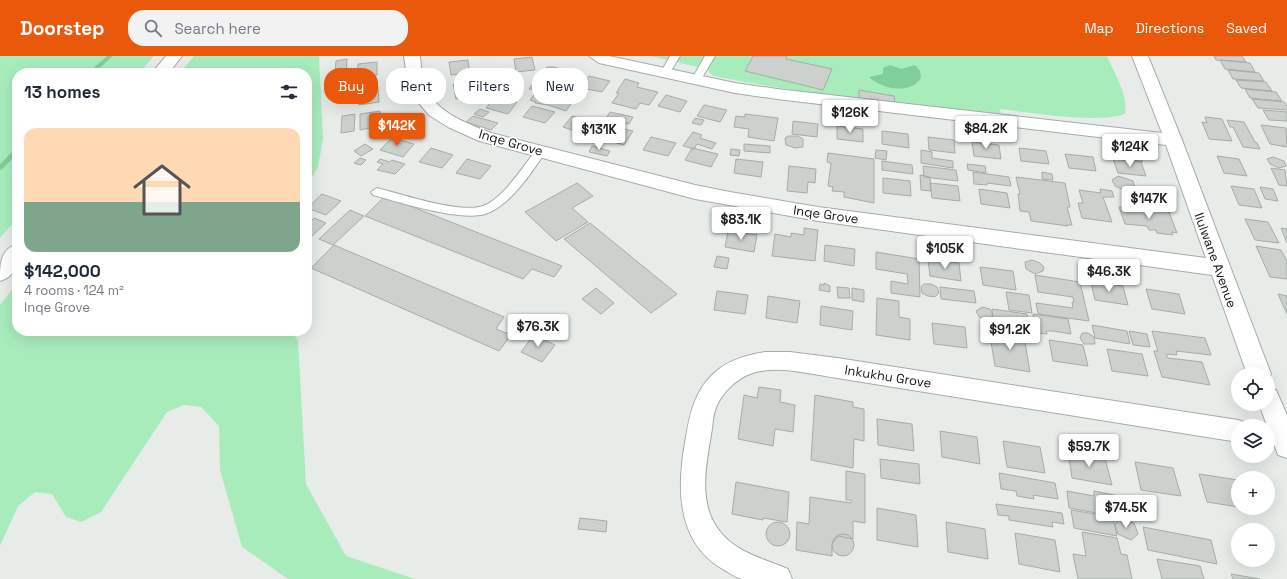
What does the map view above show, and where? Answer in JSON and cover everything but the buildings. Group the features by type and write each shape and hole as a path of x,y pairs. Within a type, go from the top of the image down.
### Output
{"street":[{"path":"164,68 174,56"},
{"name":"Inqe Grove","path":"412,56 416,84 425,102 437,114 456,125 485,137 695,192 730,199 818,214 1219,268"},
{"path":"597,56 605,60 735,88 820,100 1173,140"},
{"name":"Ilulwane Avenue","path":"1140,56 1173,140 1256,367"},
{"path":"0,273 12,258"},
{"name":"Inkukhu Grove","path":"778,579 747,567 717,549 703,532 693,502 693,465 704,408 716,386 728,374 743,366 756,362 780,362 837,368 1231,430"},
{"path":"1272,411 1280,440"}],"lane":[{"path":"666,72 675,56"},
{"path":"697,79 710,56"},
{"path":"377,192 442,209 462,212 485,210 508,194 541,151"}],"shaded area":[{"path":"0,56 154,56 143,68 12,68 12,224 0,238"},
{"path":"194,56 319,56 323,139 318,167 312,177 312,68 184,68"},
{"path":"650,56 1107,56 1123,92 1126,107 1125,114 1112,117 1081,118 1000,109 1001,114 928,107 784,89 749,83 713,76 707,69"},
{"path":"890,65 901,69 915,65 920,71 921,78 910,87 896,88 881,85 869,77 883,74 883,68"},
{"path":"12,289 12,336 295,336 298,341 306,484 346,556 415,579 288,579 242,547 220,470 219,426 201,407 184,405 167,412 101,512 81,522 66,517 52,494 35,492 18,506 0,546 0,305"}],"waterway":[{"path":"97,68 110,56"},
{"path":"0,168 12,155"}]}
